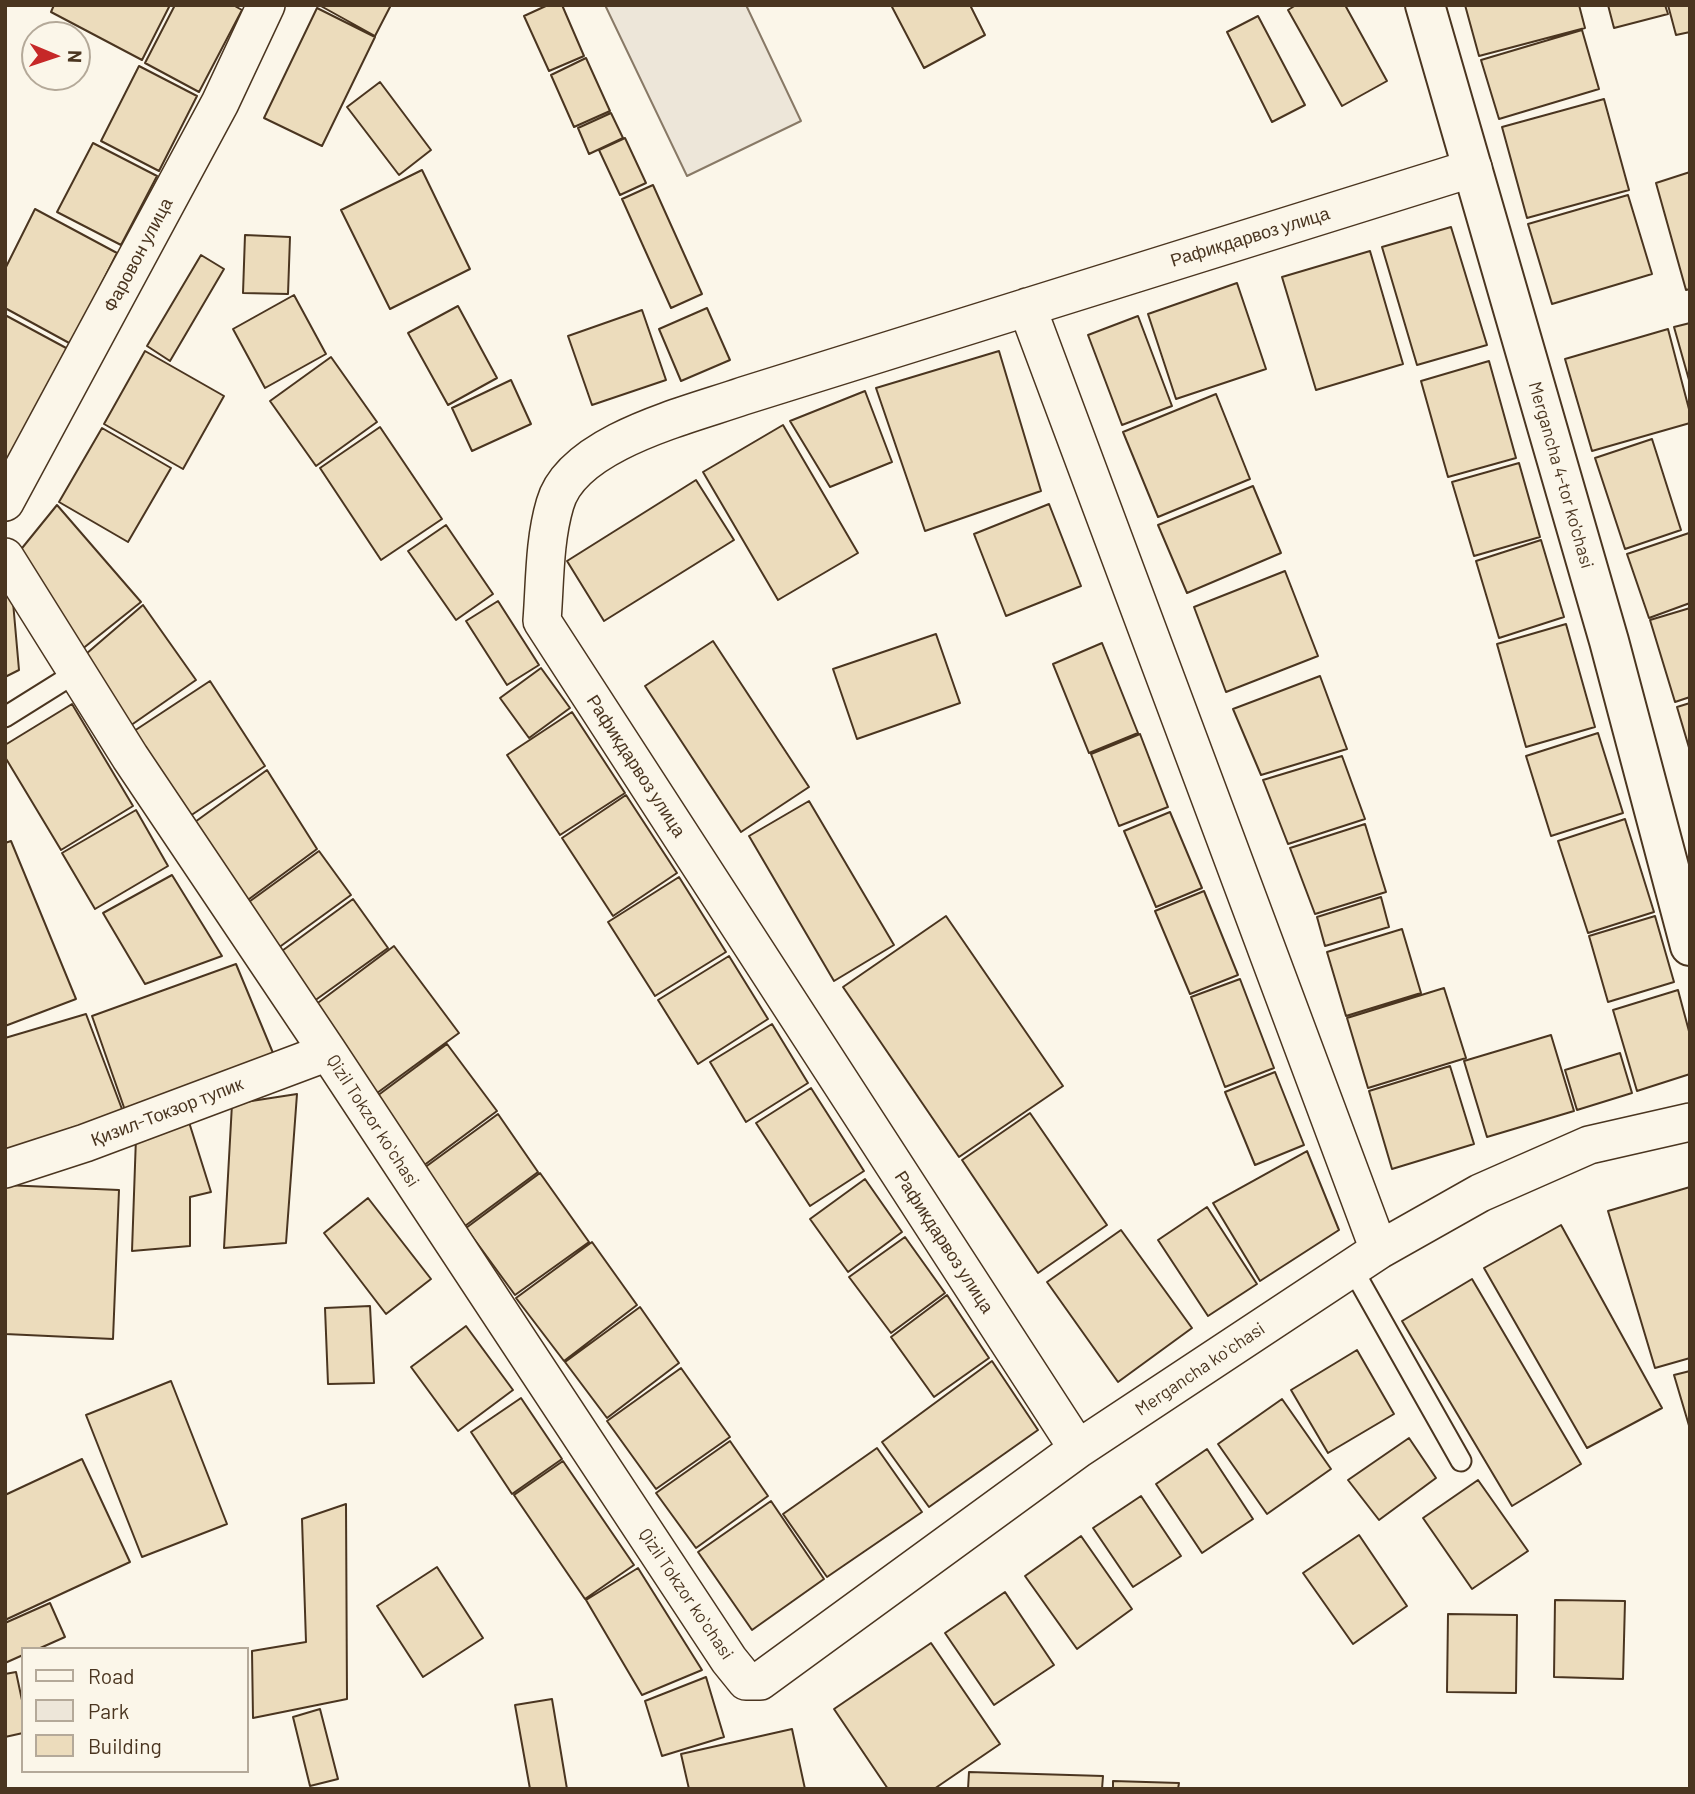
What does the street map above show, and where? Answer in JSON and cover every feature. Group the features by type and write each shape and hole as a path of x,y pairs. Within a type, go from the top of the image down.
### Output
{"main road":[{"name":"Mergancha 4-tor ko'chasi","path":"1425,5 1609,642 1690,946"}],"street":[{"name":"Фаровон улица","path":"5,502 220,103 266,5"},
{"name":"Рафикдарвоз улица","path":"1078,1449 542,621 555,503 570,473 626,436 756,392 1474,168"},
{"path":"1027,307 1366,1259"},
{"name":"Qizil Tokzor koʻchasi","path":"5,558 137,768 729,1660 746,1681"},
{"name":"Қизил-Токзор тупик","path":"5,1169 85,1143 328,1052"},
{"name":"Mergancha koʻchasi","path":"746,1681 760,1681 1078,1449 1366,1259 1480,1193 1589,1145 1690,1122"}],"lane":[{"path":"5,717 77,673"},
{"path":"1366,1259 1461,1461"}],"green space":[{"path":"605,5 746,5 801,121 687,176"}],"building":[{"path":"54,5 170,5 142,60 91,33 91,21 68,21 51,12"},
{"path":"175,5 233,5 242,10 199,92 145,63"},
{"path":"319,5 391,5 375,36"},
{"path":"548,5 562,5 584,56 549,71 524,16"},
{"path":"891,5 970,5 985,35 924,68"},
{"path":"1296,5 1345,5 1387,81 1342,106 1288,10"},
{"path":"1465,5 1579,5 1585,28 1479,56"},
{"path":"1608,5 1665,5 1668,14 1614,28"},
{"path":"1668,5 1690,5 1690,32 1676,35"},
{"path":"317,8 375,37 322,146 264,118"},
{"path":"1258,16 1305,105 1272,122 1227,32"},
{"path":"1582,30 1599,89 1499,119 1481,60"},
{"path":"586,58 610,111 574,127 551,75"},
{"path":"139,66 197,96 159,171 101,141"},
{"path":"380,82 431,150 399,175 347,107"},
{"path":"1604,99 1629,190 1527,218 1502,127"},
{"path":"611,113 623,138 589,154 578,128"},
{"path":"625,138 646,183 620,195 599,150"},
{"path":"93,143 157,176 121,245 57,212"},
{"path":"422,170 470,269 390,309 341,210"},
{"path":"1690,172 1690,289 1686,290 1656,183"},
{"path":"653,185 702,294 671,308 622,199"},
{"path":"1628,195 1652,274 1552,304 1528,224"},
{"path":"35,209 117,253 71,344 5,308 5,269"},
{"path":"1451,227 1487,345 1417,365 1382,247"},
{"path":"245,235 290,237 288,294 243,293"},
{"path":"1370,251 1403,364 1316,390 1282,277"},
{"path":"201,255 224,269 170,361 147,346"},
{"path":"1237,283 1266,369 1176,399 1148,314"},
{"path":"294,295 326,354 265,388 233,329"},
{"path":"458,306 497,378 448,405 408,333"},
{"path":"707,308 730,360 681,381 659,329"},
{"path":"642,310 666,380 592,405 568,336"},
{"path":"5,315 68,349 5,474"},
{"path":"1138,316 1172,406 1122,425 1088,335"},
{"path":"1690,323 1690,380 1689,380 1674,327"},
{"path":"1668,329 1690,413 1690,423 1592,451 1565,359"},
{"path":"145,351 224,396 183,469 104,424"},
{"path":"999,351 1041,491 925,531 876,388"},
{"path":"331,357 377,422 316,466 270,401"},
{"path":"1489,361 1516,458 1448,477 1421,381"},
{"path":"511,380 531,424 472,451 452,408"},
{"path":"865,391 892,462 830,487 790,421"},
{"path":"1216,394 1250,479 1158,517 1123,432"},
{"path":"783,425 858,553 778,600 703,472"},
{"path":"380,427 442,519 381,560 320,468"},
{"path":"102,428 171,468 128,542 59,502"},
{"path":"1652,439 1681,530 1625,549 1595,458"},
{"path":"1519,463 1540,537 1474,556 1452,482"},
{"path":"696,480 734,540 604,621 567,561"},
{"path":"1253,486 1281,553 1187,593 1158,525"},
{"path":"1049,504 1081,586 1006,616 974,534"},
{"path":"57,505 141,602 81,650 14,558"},
{"path":"446,525 493,594 456,620 408,551"},
{"path":"1689,533 1690,603 1649,618 1627,554"},
{"path":"1541,540 1564,617 1499,638 1476,561"},
{"path":"1285,571 1318,656 1226,692 1194,607"},
{"path":"5,593 13,602 19,670 5,677"},
{"path":"498,601 539,665 507,685 466,621"},
{"path":"143,605 196,680 127,728 79,660"},
{"path":"1690,608 1690,697 1675,702 1650,620"},
{"path":"1566,624 1595,727 1526,747 1497,644"},
{"path":"936,634 960,703 857,739 833,669"},
{"path":"713,641 809,787 741,832 645,686"},
{"path":"1102,643 1138,733 1089,753 1053,664"},
{"path":"541,668 570,708 529,738 500,698"},
{"path":"1320,676 1347,749 1261,775 1233,709"},
{"path":"210,681 265,766 184,820 128,735"},
{"path":"1690,703 1690,751 1677,707"},
{"path":"72,704 133,806 61,850 5,757 5,745"},
{"path":"572,712 625,793 560,835 507,755"},
{"path":"1598,733 1623,813 1551,836 1526,756"},
{"path":"1140,734 1168,807 1119,826 1091,754"},
{"path":"1342,756 1365,819 1288,844 1263,780"},
{"path":"267,770 317,849 241,905 188,827"},
{"path":"626,795 677,873 613,916 562,838"},
{"path":"809,801 894,945 834,981 749,836"},
{"path":"136,810 168,866 95,909 62,853"},
{"path":"1170,812 1202,888 1156,907 1124,831"},
{"path":"1625,819 1654,912 1588,933 1558,841"},
{"path":"1365,824 1386,892 1315,914 1290,848"},
{"path":"11,841 76,999 5,1026 5,843"},
{"path":"319,851 351,895 274,951 242,907"},
{"path":"172,875 222,956 145,984 103,913"},
{"path":"679,877 726,952 655,996 608,922"},
{"path":"1204,891 1238,975 1190,994 1155,911"},
{"path":"1381,897 1389,927 1325,946 1317,917"},
{"path":"353,899 388,948 310,1004 275,956"},
{"path":"946,916 1063,1086 959,1157 843,987"},
{"path":"1655,916 1674,982 1608,1002 1589,936"},
{"path":"1402,929 1421,993 1346,1016 1327,952"},
{"path":"394,946 459,1033 373,1096 311,1008"},
{"path":"729,956 768,1019 698,1064 658,1000"},
{"path":"236,964 273,1053 127,1116 92,1016"},
{"path":"1240,979 1274,1068 1225,1087 1191,997"},
{"path":"1444,988 1466,1058 1368,1088 1347,1018"},
{"path":"1678,990 1690,1035 1690,1074 1637,1091 1613,1010"},
{"path":"86,1014 125,1117 5,1160 5,1038"},
{"path":"772,1024 808,1083 746,1122 710,1062"},
{"path":"1551,1035 1574,1111 1487,1137 1464,1061"},
{"path":"447,1044 497,1111 423,1166 373,1099"},
{"path":"1620,1053 1632,1093 1577,1110 1565,1070"},
{"path":"1450,1066 1474,1144 1392,1169 1369,1091"},
{"path":"1275,1072 1304,1145 1255,1165 1225,1092"},
{"path":"811,1088 864,1171 810,1206 756,1123"},
{"path":"297,1094 286,1243 224,1248 232,1104"},
{"path":"1030,1113 1107,1225 1038,1273 962,1160"},
{"path":"498,1114 538,1172 465,1226 424,1168"},
{"path":"188,1119 211,1192 190,1197 190,1246 132,1251 136,1137"},
{"path":"1307,1151 1339,1230 1260,1281 1213,1203"},
{"path":"540,1173 589,1242 515,1295 466,1228"},
{"path":"865,1179 902,1232 848,1272 810,1219"},
{"path":"5,1185 119,1190 113,1339 5,1334"},
{"path":"1690,1187 1690,1358 1655,1368 1608,1211"},
{"path":"368,1198 431,1279 386,1314 324,1233"},
{"path":"1207,1207 1257,1284 1208,1316 1158,1240"},
{"path":"1561,1225 1662,1408 1587,1448 1484,1268"},
{"path":"1121,1230 1192,1328 1118,1382 1047,1282"},
{"path":"905,1237 945,1293 891,1333 849,1277"},
{"path":"592,1242 637,1305 564,1361 516,1298"},
{"path":"1472,1279 1581,1464 1512,1506 1402,1321"},
{"path":"947,1295 989,1358 934,1397 891,1337"},
{"path":"370,1306 374,1383 328,1384 325,1308"},
{"path":"640,1307 679,1363 607,1418 565,1362"},
{"path":"466,1326 513,1390 458,1431 411,1367"},
{"path":"1357,1350 1394,1414 1328,1453 1291,1390"},
{"path":"992,1361 1038,1430 929,1507 882,1442"},
{"path":"681,1368 730,1437 656,1489 607,1421"},
{"path":"1690,1371 1690,1429 1674,1375"},
{"path":"171,1381 227,1524 142,1557 86,1415"},
{"path":"521,1398 562,1459 512,1494 471,1432"},
{"path":"1282,1399 1331,1469 1267,1514 1218,1444"},
{"path":"1409,1438 1436,1478 1379,1520 1348,1480"},
{"path":"730,1441 768,1496 696,1548 656,1493"},
{"path":"877,1448 922,1512 827,1577 783,1514"},
{"path":"1207,1449 1253,1519 1202,1553 1156,1484"},
{"path":"82,1459 130,1562 5,1620 5,1495"},
{"path":"563,1461 634,1565 585,1599 514,1495"},
{"path":"1478,1480 1528,1551 1472,1589 1423,1518"},
{"path":"1141,1496 1181,1556 1133,1587 1093,1528"},
{"path":"771,1501 824,1579 752,1630 698,1552"},
{"path":"346,1504 347,1699 253,1718 252,1651 306,1642 302,1519"},
{"path":"1359,1535 1407,1606 1353,1644 1303,1573"},
{"path":"1081,1536 1132,1609 1077,1649 1025,1576"},
{"path":"437,1567 483,1638 423,1677 377,1606"},
{"path":"638,1568 702,1670 642,1695 586,1600"},
{"path":"1005,1592 1054,1665 994,1705 945,1633"},
{"path":"1555,1600 1625,1601 1623,1679 1554,1677"},
{"path":"50,1603 65,1637 42,1647 21,1647 21,1656 5,1663 5,1623"},
{"path":"1448,1614 1517,1615 1516,1693 1447,1692"},
{"path":"931,1643 1000,1744 934,1789 888,1789 834,1709"},
{"path":"16,1672 21,1696 21,1733 5,1737 5,1674"},
{"path":"706,1677 724,1737 662,1756 645,1701"},
{"path":"552,1699 567,1789 530,1789 515,1705"},
{"path":"320,1709 338,1779 310,1786 293,1717"},
{"path":"792,1729 805,1789 689,1789 681,1754"},
{"path":"969,1772 1103,1776 1102,1789 968,1789"},
{"path":"1113,1781 1179,1783 1178,1789 1113,1789"}]}
